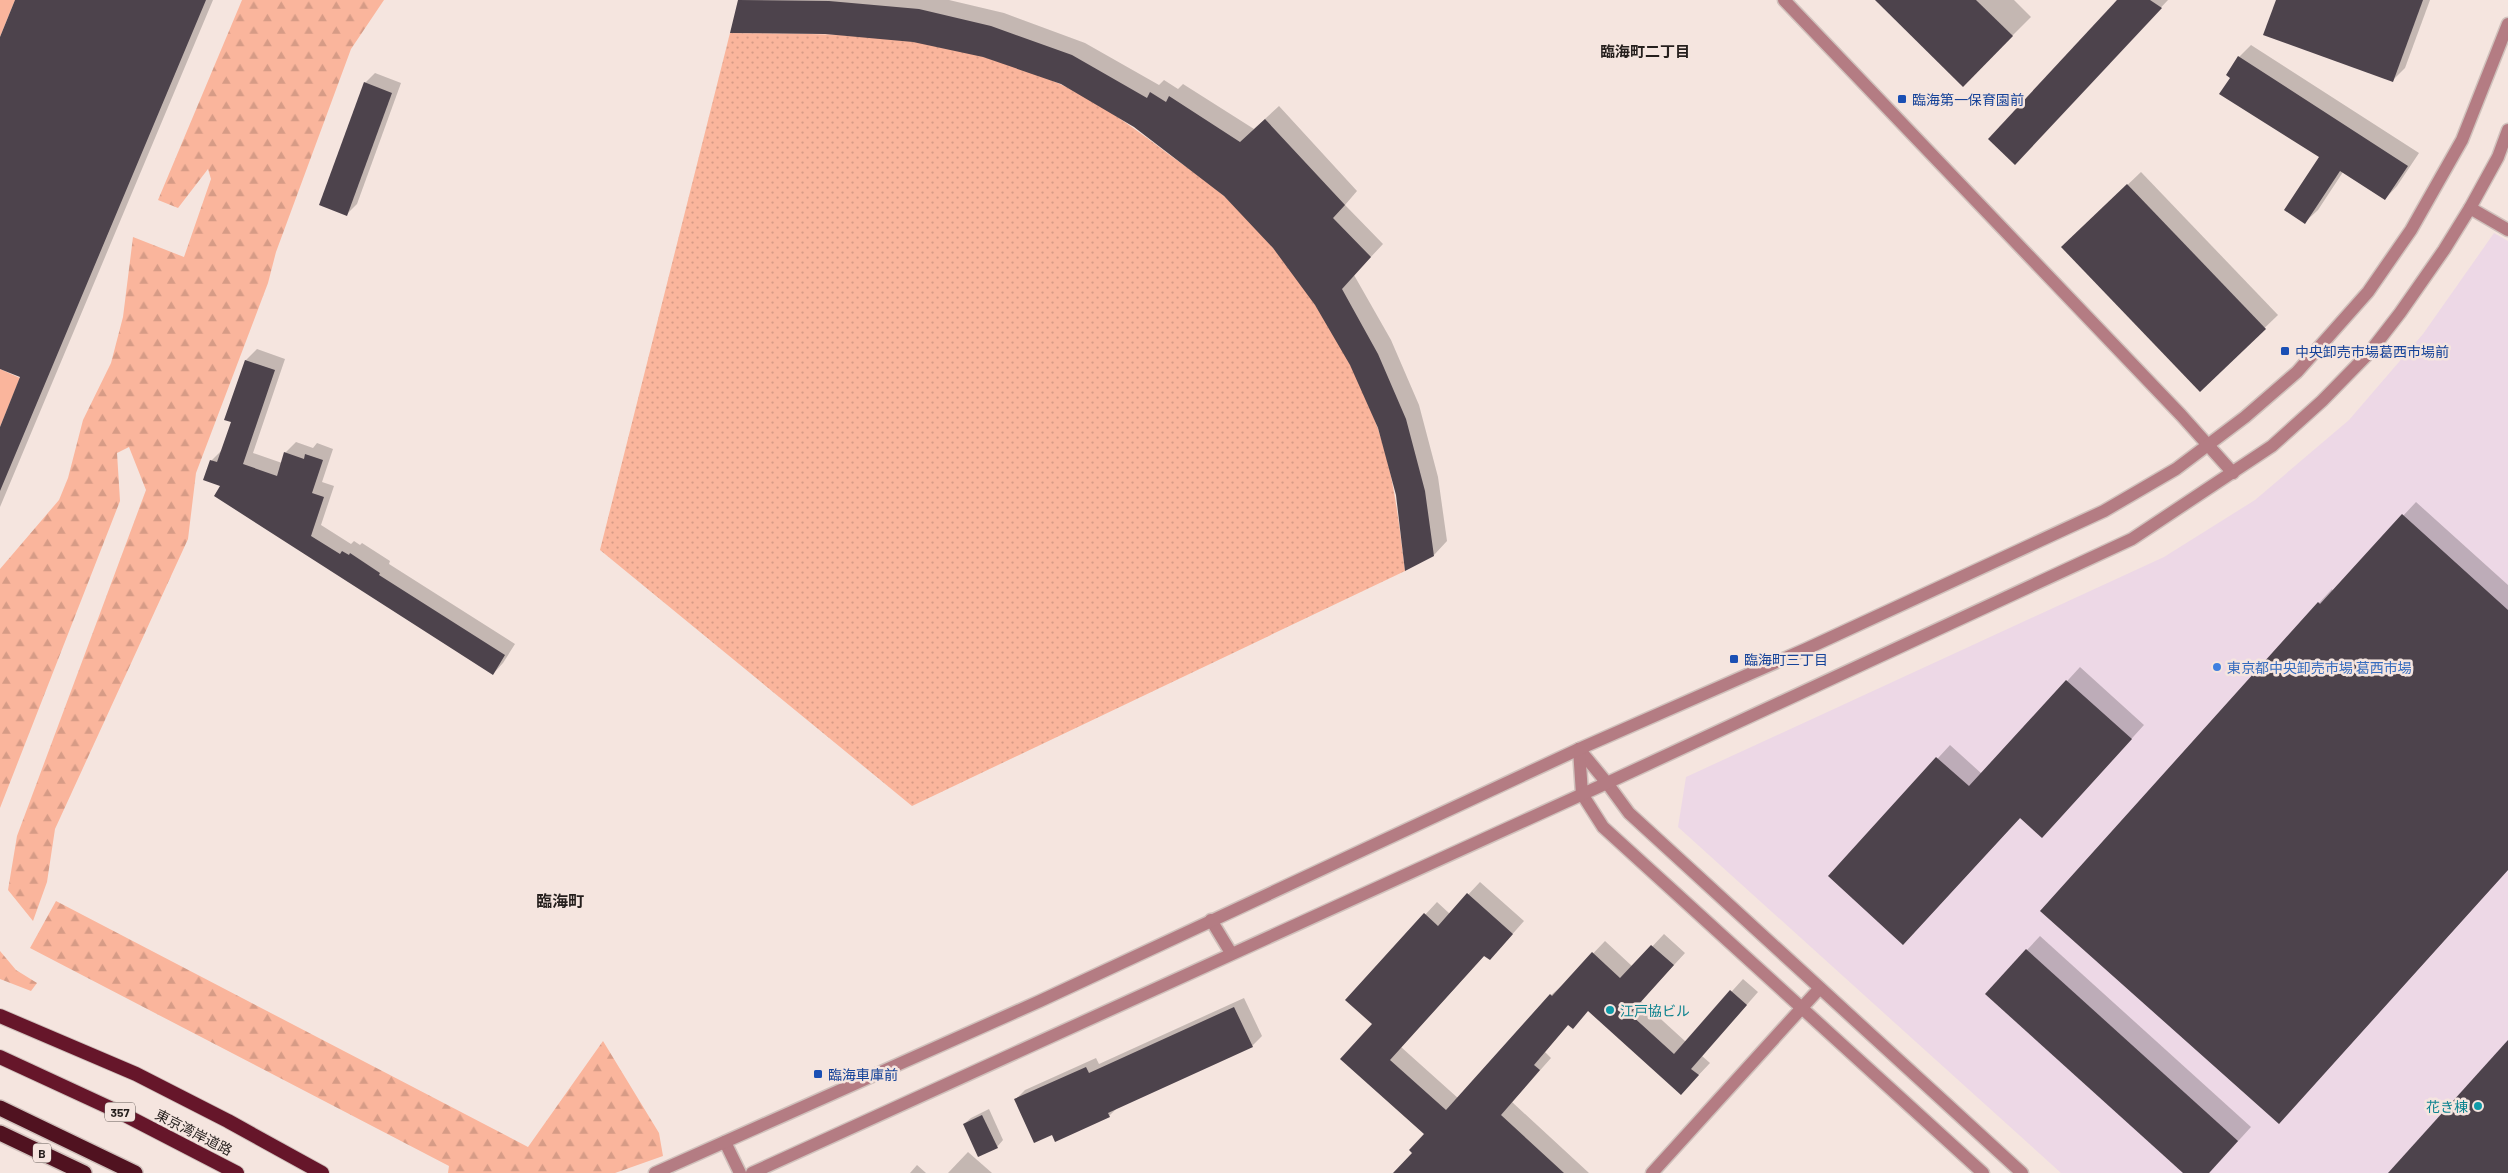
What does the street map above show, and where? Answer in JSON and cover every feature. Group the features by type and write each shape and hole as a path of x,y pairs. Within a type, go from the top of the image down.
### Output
{"highway":[{"path":"0,1016 136,1074 228,1121 322,1173"},
{"name":"東京湾岸道路","path":"0,1057 121,1113 237,1173"},
{"path":"0,1108 135,1173"},
{"name":"B","path":"0,1133 84,1173"}],"street":[{"path":"1784,0 2233,473"},
{"path":"660,1172 1040,1001 1579,750 1806,649 2104,511 2176,469 2296,372 2368,292 2411,230 2453,156 2508,24"},
{"path":"752,1173 1582,794 2132,539 2272,446 2322,401 2369,353 2406,305 2470,208 2498,157 2508,130"},
{"path":"2470,208 2508,230"},
{"path":"1579,750 1607,782 1629,813 2022,1173"},
{"path":"1579,750 1582,794 1603,826 1983,1173"},
{"path":"1211,920 1231,953"},
{"path":"1652,1173 1819,989"},
{"path":"726,1142 740,1173"}],"shaded area":[{"name":"東京都中央卸売市場 葛西市場","path":"2494,233 2508,241 2508,1173 2061,1173 1678,827 1686,777 2164,557 2255,500 2349,420 2423,334"}],"green space":[{"path":"0,0 15,0 0,37"},
{"path":"242,0 384,0 351,49 276,252 268,283 196,473 188,539 55,829 47,882 33,921 8,890 17,836 146,490 129,447 117,453 120,501 0,808 0,569 59,500 68,478 83,420 111,363 123,317 133,237 184,257 211,179 208,169 178,208 158,200"},
{"path":"730,33 826,34 890,39 953,49 1014,66 1053,81 1103,107 1211,185 1249,220 1294,274 1315,304 1351,366 1366,398 1384,446 1395,499 1405,571 912,806 600,550"},
{"path":"0,369 20,378 0,427"},
{"path":"56,901 528,1147 603,1041 659,1133 663,1156 615,1173 448,1173 449,1166 30,948"},
{"path":"0,951 16,970 37,983 31,991 0,979"}],"building":[{"path":"15,0 206,0 0,491 0,427 20,377 0,369 0,37"},
{"path":"738,0 829,1 919,9 991,26 1072,55 1147,98 1150,92 1166,102 1169,96 1240,142 1265,119 1345,205 1333,218 1371,257 1342,289 1378,354 1406,419 1425,491 1434,556 1405,571 1396,495 1378,428 1350,365 1315,305 1273,248 1224,196 1134,127 1061,84 983,57 913,42 825,34 730,33"},
{"path":"1875,0 1976,0 2013,36 1963,87"},
{"path":"2117,0 2150,0 2162,8 2015,165 1988,139"},
{"path":"2276,0 2423,0 2393,82 2263,35"},
{"path":"2238,56 2408,166 2385,200 2340,171 2305,224 2284,210 2319,157 2219,94 2230,78 2226,75"},
{"path":"364,82 392,93 347,216 319,205"},
{"path":"2127,184 2266,329 2200,392 2061,247"},
{"path":"245,360 275,370 243,464 277,476 284,452 304,459 305,454 323,460 312,493 324,497 311,536 340,554 342,551 349,555 350,553 380,573 379,575 505,655 493,675 214,496 220,486 203,480 210,460 217,462 231,422 224,420"},
{"path":"2402,514 2508,610 2508,870 2279,1124 2040,911 2318,602 2320,604"},
{"path":"2066,680 2132,739 2042,838 2020,818 1903,945 1828,876 1936,757 1969,786"},
{"path":"1467,893 1513,934 1490,960 1484,956 1390,1060 1446,1110 1550,994 1552,996 1592,952 1620,978 1651,945 1674,965 1630,1014 1674,1054 1730,990 1747,1005 1691,1069 1699,1075 1681,1095 1588,1011 1573,1029 1568,1025 1534,1065 1540,1070 1501,1115 1564,1173 1393,1173 1412,1153 1409,1150 1424,1134 1340,1059 1372,1024 1345,1000 1424,913 1438,926"},
{"path":"2026,949 2238,1141 2209,1173 2183,1173 1985,994"},
{"path":"1234,1007 1253,1047 1108,1113 1110,1117 1055,1142 1052,1135 1034,1143 1014,1099 1086,1067 1089,1073"},
{"name":"花き棟","path":"2508,1040 2508,1173 2388,1173"},
{"path":"982,1115 998,1148 978,1157 963,1124"}],"place":[{"name":"臨海第一保育園前","path":"1902,99"},
{"name":"中央卸売市場葛西市場前","path":"2285,351"},
{"name":"臨海町三丁目","path":"1734,659"},
{"name":"東京都中央卸売市場 葛西市場","path":"2217,667"},
{"name":"江戸協ビル","path":"1610,1010"},
{"name":"臨海車庫前","path":"818,1074"},
{"name":"花き棟","path":"2478,1106"}],"district":[{"name":"臨海町二丁目","path":"1645,51"},
{"name":"臨海町","path":"560,900"}]}
